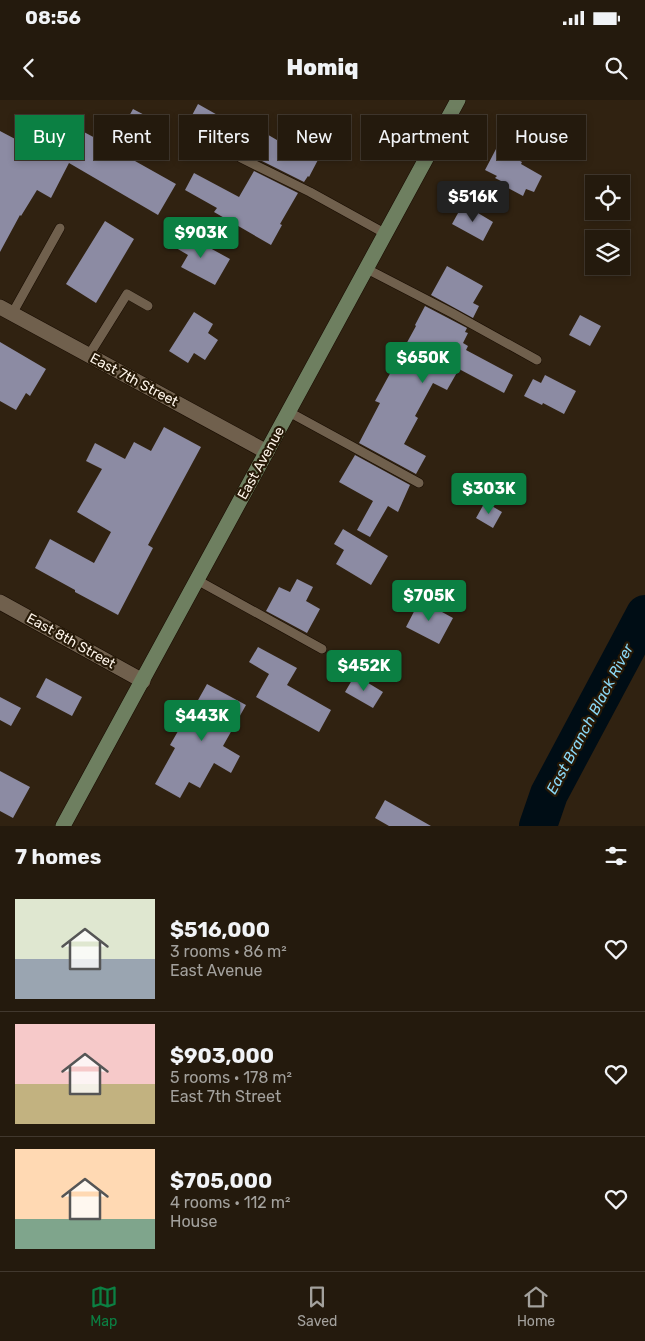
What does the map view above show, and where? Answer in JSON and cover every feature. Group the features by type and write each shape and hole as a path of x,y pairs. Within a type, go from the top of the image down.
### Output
{"street":[{"name":"East Avenue","path":"63,826 458,100"},
{"name":"East 7th Street","path":"6,310 267,452"},
{"name":"East 8th Street","path":"0,602 143,681"}],"lane":[{"path":"245,160 310,192 386,234"},
{"path":"6,310 60,228"},
{"path":"367,269 537,360"},
{"path":"89,356 127,294 148,306"},
{"path":"289,412 419,483"},
{"path":"197,580 322,649"}],"building":[{"path":"198,104 217,115 192,115"},
{"path":"133,109 144,115 130,115"},
{"path":"0,131 15,139 15,160 84,160 84,132 94,137 94,160 136,160 176,184 158,215 69,163 51,198 37,190 20,215 0,252"},
{"path":"268,135 278,141 278,160 318,160 309,177 304,182 260,160 268,160"},
{"path":"496,149 497,160 518,160 522,162 521,164 542,176 534,192 526,189 523,196 508,188 509,185 485,170"},
{"path":"254,171 298,193 280,224 282,225 271,245 214,212 217,208 185,190 194,173 239,197"},
{"path":"463,204 493,222 483,241 452,224"},
{"path":"105,221 134,239 96,303 66,284"},
{"path":"179,231 230,259 215,285 181,267 188,255 171,245"},
{"path":"447,266 483,286 473,303 479,306 473,318 431,295"},
{"path":"425,306 467,328 465,332 468,333 463,343 468,346 466,350 513,375 504,393 459,369 447,390 433,383 415,416 418,418 404,444 426,456 416,474 359,443 380,403 375,401"},
{"path":"194,312 213,324 208,333 218,340 205,360 194,353 188,363 169,351"},
{"path":"580,315 601,326 590,346 569,335"},
{"path":"0,342 46,369 30,396 26,393 16,410 0,401"},
{"path":"545,375 576,391 564,414 524,396 533,379 541,383"},
{"path":"164,427 201,447 148,545 153,548 118,615 35,568 50,539 94,563 111,532 77,512 102,469 86,461 95,443 125,459 134,442 151,451"},
{"path":"355,455 410,485 398,512 388,506 370,537 357,530 373,501 339,482"},
{"path":"485,502 502,512 493,528 476,518"},
{"path":"343,529 388,556 371,585 336,564 344,550 334,544"},
{"path":"297,579 313,587 306,601 320,609 307,633 266,611 279,587 290,592"},
{"path":"420,600 453,618 439,644 406,627"},
{"path":"258,647 297,668 287,685 331,710 319,732 256,697 269,674 249,662"},
{"path":"355,675 383,692 373,708 345,692"},
{"path":"46,678 82,697 72,716 36,697"},
{"path":"207,684 246,705 223,746 240,756 231,773 214,763 200,788 189,782 180,798 155,784 175,748 170,745 181,726 183,727"},
{"path":"0,697 21,708 11,726 0,720"},
{"path":"0,771 30,787 13,818 0,811"},
{"path":"385,800 431,826 389,826 375,818"}],"waterway":[{"name":"East Branch Black River","path":"538,826 549,794 645,614"}]}
